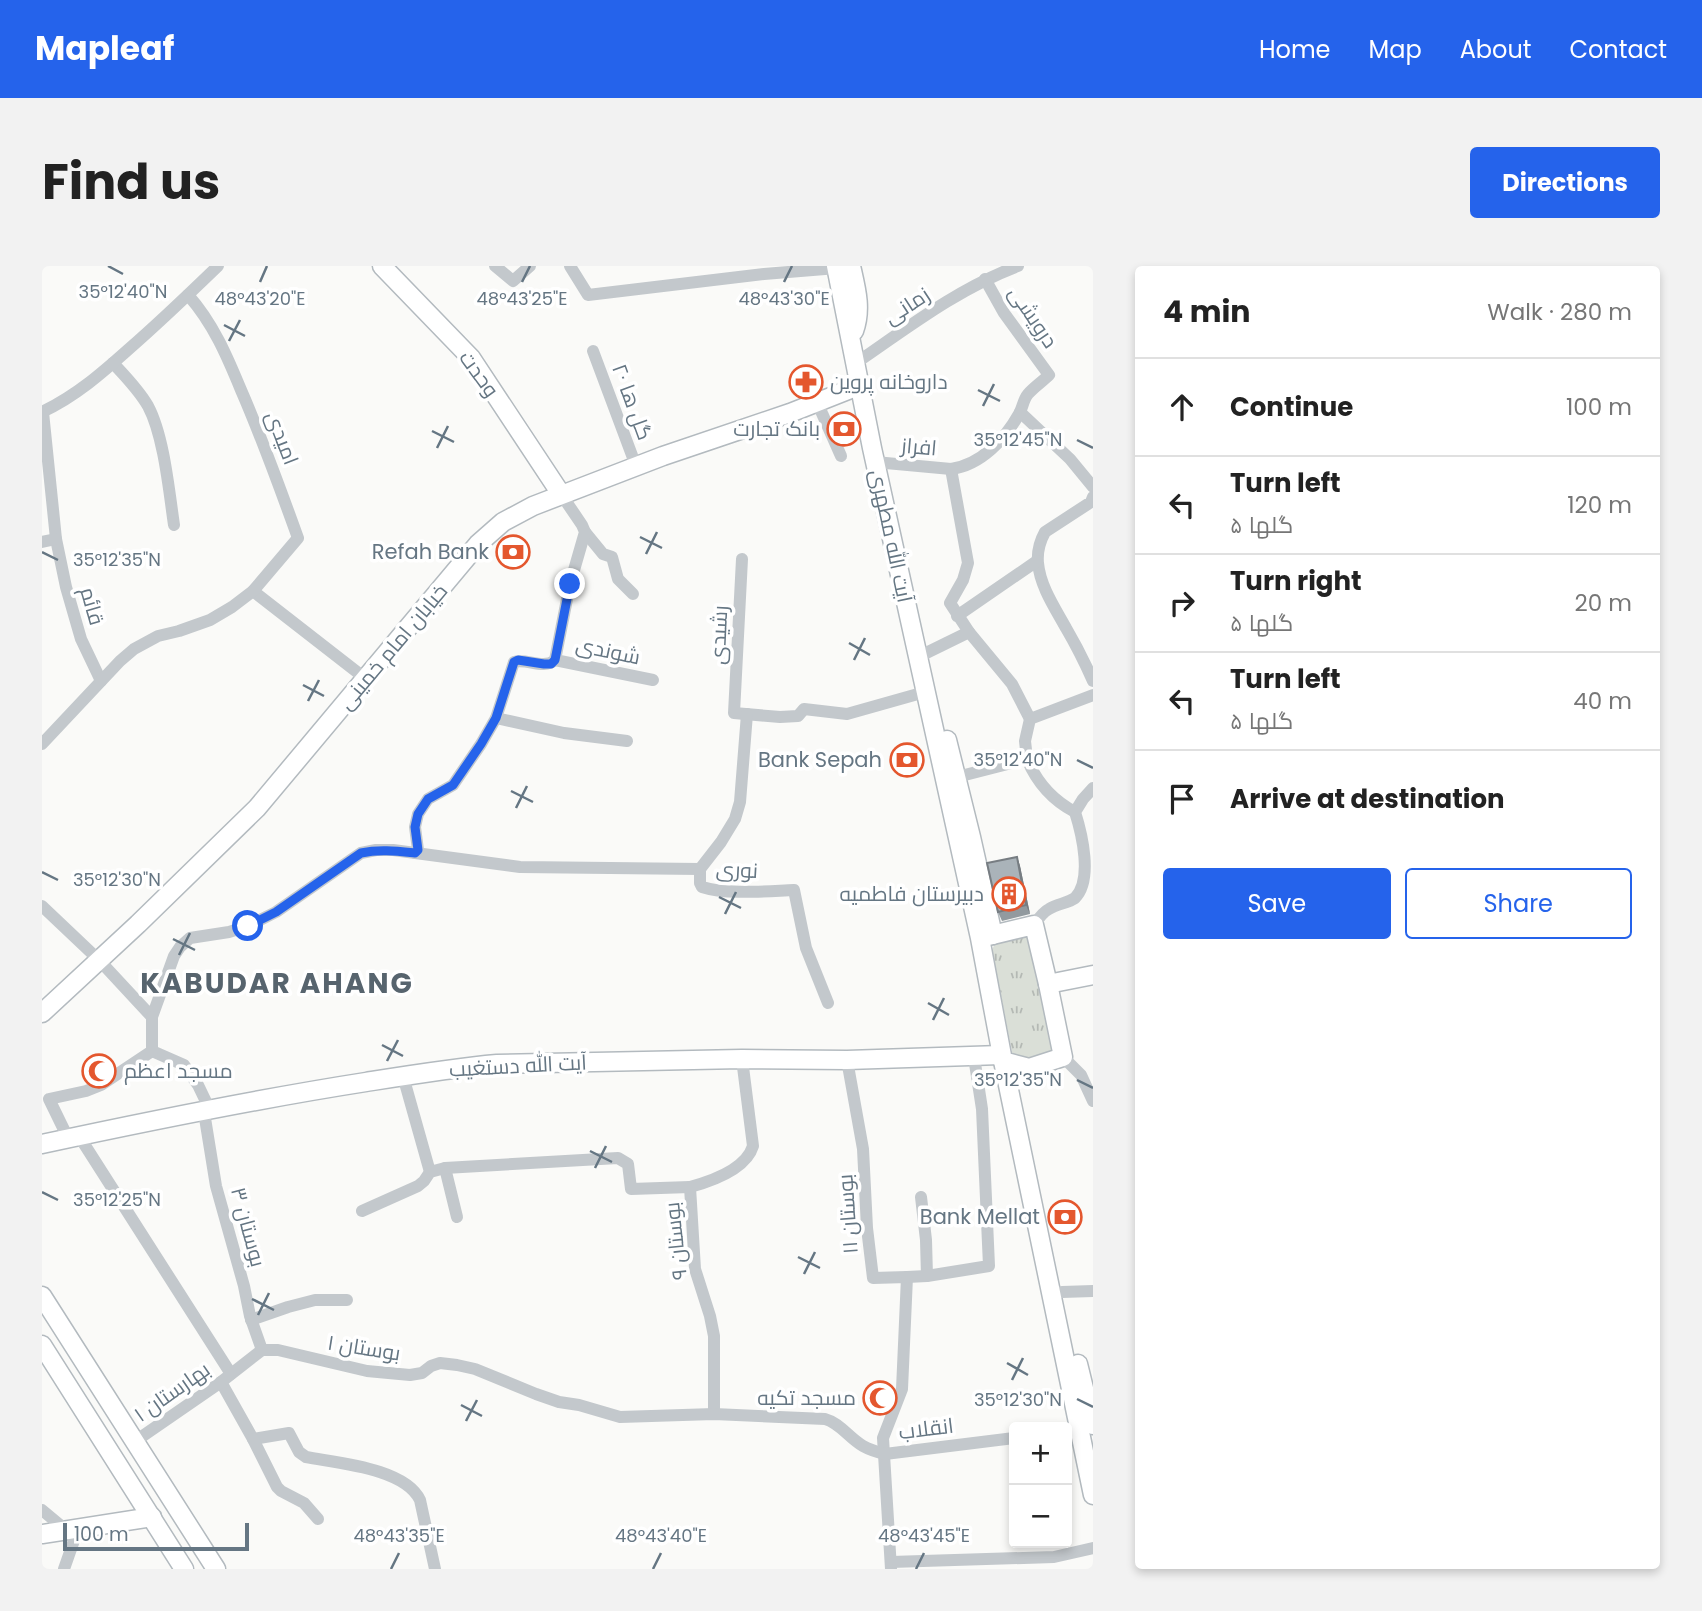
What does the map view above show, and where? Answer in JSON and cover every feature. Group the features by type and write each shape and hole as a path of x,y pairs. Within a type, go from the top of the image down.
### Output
{"main road":[{"name":"وحدت","path":"382,266 471,358 561,495"},
{"name":"آیت الله مطهری","path":"842,267 856,285 858,308 856,326 851,338 875,462 925,692 986,936"},
{"name":"خیابان امام خمینی","path":"42,1013 100,961 257,808 478,544 503,522 533,506 636,466 861,385"},
{"name":"آیت الله مطهری","path":"925,692 941,718 957,777 986,936"},
{"path":"1085,1423 1002,1058 986,936 1034,925 1063,1058 1029,1068 1020,1083 1020,1099 1062,1292 1085,1423 1093,1495"},
{"path":"1048,984 1093,975"},
{"name":"آیت الله دستغیب","path":"42,1144 402,1076 497,1063 974,1057 1002,1058 1029,1068"},
{"path":"42,1296 216,1569"},
{"path":"42,1345 184,1569"},
{"path":"55,1364 76,1351"},
{"path":"42,1534 152,1517"}],"street":[{"path":"43,412 74,395 113,363 218,266"},
{"path":"495,266 513,281 530,266"},
{"path":"570,266 588,295 842,267"},
{"name":"زمانی","path":"856,363 985,279 1018,266"},
{"name":"درویشی","path":"985,279 1004,313 1049,375"},
{"name":"امیدی","path":"188,295 206,317 225,352 258,429 298,538 253,592"},
{"name":"گل ها ۲۰","path":"593,351 636,466"},
{"path":"113,363 141,394 150,409 160,439 174,525"},
{"name":"افراز","path":"875,462 951,469 972,464 1003,436 1020,412 1029,392 1049,375"},
{"path":"817,402 841,456"},
{"name":"قائم","path":"43,412 56,539 66,587 81,639 101,681"},
{"path":"1020,412 1070,459 1093,487"},
{"path":"951,469 968,563 963,580 950,603 1020,698 1030,719 1025,741 1027,759 1035,776 1054,800 1075,812 1089,840 1085,881 1080,892 1076,897 1048,909 1034,925"},
{"path":"561,495 603,554 612,557 618,579 633,594"},
{"path":"1092,500 1045,532 1037,561 1046,591 1093,681"},
{"path":"555,660 570,584 585,532"},
{"path":"42,542 56,539"},
{"name":"رشیدی","path":"741,714 742,559"},
{"path":"957,616 1037,561"},
{"path":"42,744 134,649 158,636 210,620 253,592 366,679"},
{"path":"918,657 969,632"},
{"name":"شوندی","path":"496,718 514,662 518,660 551,664 555,660 653,680"},
{"path":"741,714 798,716 804,709 847,714 925,692"},
{"path":"1030,719 1093,695"},
{"name":"نوری","path":"741,714 740,802 735,819 700,869 700,883 705,889 794,890 806,948 828,1003"},
{"path":"415,853 418,850 415,827 418,814 436,794 453,785 496,718 564,733 627,741"},
{"path":"957,777 1027,759"},
{"path":"1075,812 1093,788"},
{"path":"318,1519 304,1503 276,1487 226,1378 49,1099 101,1085 152,1051 152,1017 174,956 190,938 229,932 267,917 361,853 393,850 520,867 700,869"},
{"path":"42,906 100,961 152,1017"},
{"name":"بوستان ۳","path":"152,1051 184,1065 198,1085 207,1111 216,1186 251,1320 262,1350"},
{"path":"974,1057 982,1109 989,1266 907,1277 903,1384 883,1442 891,1566 1054,1557 1093,1548"},
{"path":"1063,1058 1082,1075 1093,1101"},
{"name":"بوستان ۹","path":"713,1413 714,1336 695,1269 690,1187 731,1170 751,1154 753,1146 743,1059"},
{"name":"بوستان ۱۱","path":"847,1060 863,1149 867,1228 873,1278 907,1277"},
{"path":"402,1076 430,1172"},
{"path":"362,1211 418,1186 430,1172 445,1168 618,1158 628,1164 631,1189 690,1187"},
{"path":"445,1168 457,1217"},
{"path":"921,1197 927,1276"},
{"path":"1062,1292 1093,1291"},
{"path":"251,1320 315,1300 347,1300"},
{"path":"226,1378 262,1350"},
{"name":"بوستان ۱","path":"262,1350 278,1350 367,1371 410,1375 422,1373 440,1363 457,1365 475,1369 559,1402 620,1417 713,1413 829,1419 862,1446 885,1454"},
{"name":"بهارستان ۱","path":"134,1442 226,1378"},
{"path":"253,1439 289,1433 299,1452 306,1457 360,1465 410,1485 420,1500 435,1569"},
{"name":"انقلاب","path":"885,1454 1009,1439"},
{"path":"42,1510 72,1530 64,1569"}],"green space":[{"path":"1023,935 1032,944 1052,1047 1050,1054 1023,1060 1014,1057 1012,1052 992,950 995,943"}],"building":[{"name":"دبیرستان فاطمیه","path":"1017,857 1026,905 998,912 987,863"}],"place":[{"name":"داروخانه پروین","path":"806,382"},
{"name":"بانک تجارت","path":"844,429"},
{"name":"Refah Bank","path":"513,552"},
{"name":"Bank Sepah","path":"907,760"},
{"name":"دبیرستان فاطمیه","path":"1009,894"},
{"name":"مسجد اعظم","path":"99,1071"},
{"name":"Bank Mellat","path":"1065,1217"},
{"name":"مسجد تکیه","path":"880,1398"}],"district":[{"name":"KABUDAR AHANG","path":"277,983"}],"route":[{"path":"248,926 276,912 361,853 376,850 415,853 418,850 415,827 418,814 428,799 453,785 481,744 496,718 514,662 518,660 551,664 555,660 570,584"}]}
